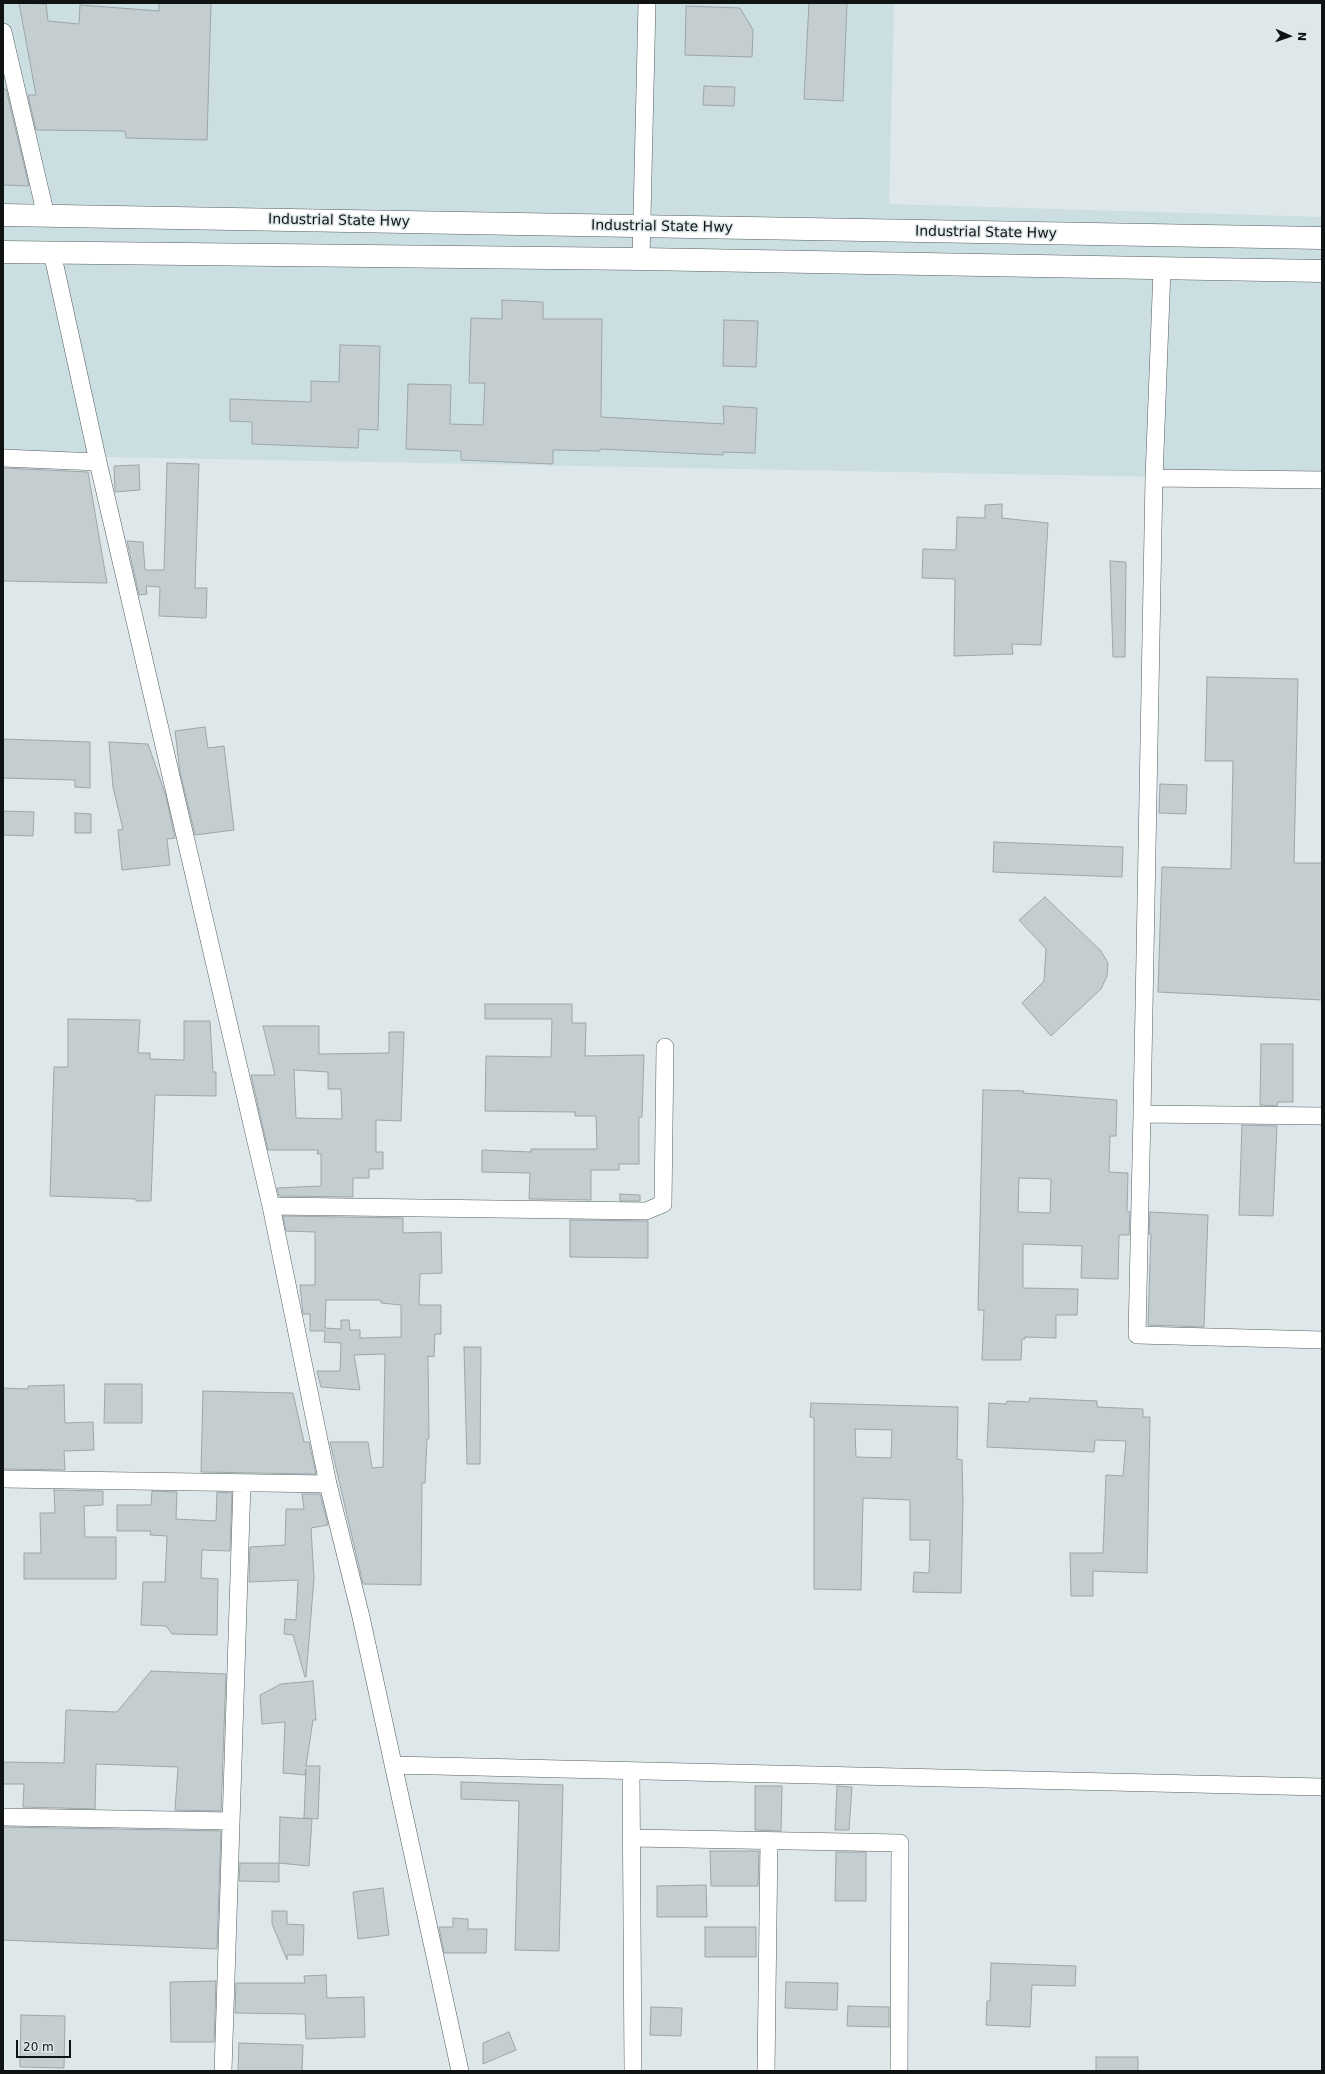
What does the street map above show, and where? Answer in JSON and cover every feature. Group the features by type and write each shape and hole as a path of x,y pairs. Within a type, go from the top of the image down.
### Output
{"main road":[{"name":"Industrial State Hwy","path":"3,215 1322,238"},
{"path":"221,219 222,254"},
{"path":"3,252 641,259 1322,271"}],"street":[{"path":"641,259 647,3"},
{"path":"3,32 46,216"},
{"path":"52,252 98,462 271,1206 328,1484 361,1617 460,2071"},
{"path":"1162,269 1154,478 1142,1114 1136,1334 1322,1340"},
{"path":"3,458 98,462"},
{"path":"1154,478 1322,480"},
{"path":"271,1206 646,1211 663,1204 665,1047"},
{"path":"1142,1114 1322,1116"},
{"path":"3,1479 328,1484"},
{"path":"223,2071 242,1483"},
{"path":"393,1765 1322,1787"},
{"path":"631,1771 633,2071"},
{"path":"3,1817 231,1821"},
{"path":"632,1838 900,1843 899,2071"},
{"path":"766,2071 769,1841"}],"shaded area":[{"path":"3,3 894,3 889,204 1322,217 1322,480 3,455"}],"building":[{"path":"19,3 46,4 48,21 79,24 80,5 159,11 159,3 211,3 207,140 126,138 125,131 36,130 28,95 36,95"},
{"path":"809,3 847,3 843,101 804,99"},
{"path":"686,6 740,8 753,30 752,57 685,55"},
{"path":"704,86 735,87 734,106 703,105"},
{"path":"3,89 6,89 29,186 3,185"},
{"path":"502,300 543,302 543,319 602,319 601,417 724,424 723,406 757,408 755,453 723,452 723,455 600,449 600,451 553,450 553,464 461,460 461,451 406,449 408,384 451,385 450,424 483,425 485,383 469,383 471,318 502,319"},
{"path":"724,320 758,321 756,367 723,366"},
{"path":"340,345 380,346 378,430 359,429 358,448 252,444 252,422 230,421 230,399 311,402 311,381 339,382"},
{"path":"167,463 199,464 195,588 207,588 206,618 159,616 160,587 146,586 147,594 139,595 127,541 143,542 145,570 164,570"},
{"path":"139,465 140,490 115,492 114,466"},
{"path":"3,468 88,472 107,583 3,581"},
{"path":"1002,504 1002,518 1048,523 1041,645 1012,644 1013,654 954,656 955,579 922,578 923,549 956,550 957,517 985,518 985,505"},
{"path":"1110,561 1126,562 1125,657 1113,657"},
{"path":"1207,677 1298,679 1294,863 1322,863 1322,1000 1158,992 1162,867 1231,869 1233,761 1205,761"},
{"path":"205,727 208,748 224,746 234,830 195,835 180,772 175,731"},
{"path":"3,739 90,742 90,788 75,787 75,780 3,778"},
{"path":"109,742 148,744 166,796 175,838 167,839 170,865 122,870 118,830 123,829 113,787"},
{"path":"1160,784 1187,785 1186,814 1159,813"},
{"path":"3,811 34,812 33,836 3,835"},
{"path":"75,813 91,814 91,833 75,833"},
{"path":"994,842 1123,847 1122,877 993,872"},
{"path":"1045,897 1101,951 1108,963 1107,976 1101,989 1051,1036 1022,1003 1044,981 1046,949 1019,920"},
{"path":"485,1004 572,1004 572,1023 586,1023 585,1056 644,1055 642,1117 639,1117 639,1164 619,1164 619,1170 591,1170 591,1200 529,1199 530,1173 482,1172 482,1150 531,1152 531,1149 597,1149 596,1116 575,1116 575,1112 485,1111 486,1056 551,1057 552,1019 485,1019"},
{"path":"68,1019 140,1020 138,1053 150,1053 150,1059 184,1060 184,1021 210,1021 213,1072 216,1072 216,1096 155,1095 151,1201 136,1201 136,1199 50,1196 54,1067 68,1067"},
{"path":"263,1026 319,1026 319,1054 389,1053 389,1032 404,1032 401,1121 376,1120 376,1152 383,1152 383,1169 369,1169 369,1178 353,1178 353,1197 279,1196 277,1188 321,1186 321,1154 317,1154 318,1150 268,1150 251,1075 275,1075","holes":["294,1070 328,1072 328,1089 341,1089 342,1119 296,1118"]},
{"path":"1261,1044 1293,1044 1293,1102 1278,1102 1277,1106 1260,1105"},
{"path":"983,1090 1024,1091 1023,1093 1117,1100 1116,1136 1110,1136 1109,1172 1128,1173 1127,1211 1130,1212 1129,1235 1119,1235 1118,1279 1081,1278 1082,1246 1023,1244 1023,1288 1078,1289 1077,1315 1056,1315 1056,1338 1025,1337 1025,1339 1022,1339 1021,1360 982,1360 984,1310 978,1310","holes":["1019,1178 1051,1179 1050,1213 1018,1212"]},
{"path":"1242,1125 1277,1126 1273,1216 1239,1215"},
{"path":"620,1194 640,1195 640,1201 620,1201"},
{"path":"1150,1212 1208,1215 1204,1327 1148,1325 1151,1234 1149,1234"},
{"path":"283,1216 403,1218 403,1233 441,1232 442,1273 420,1274 419,1305 441,1305 441,1334 435,1334 434,1357 428,1356 429,1439 427,1439 425,1483 422,1483 421,1585 363,1584 330,1442 368,1442 372,1468 383,1467 385,1354 354,1355 360,1390 321,1387 317,1371 340,1371 341,1343 324,1342 325,1331 310,1331 310,1314 303,1314 300,1285 315,1285 315,1232 286,1231","holes":["326,1300 381,1300 381,1303 401,1305 401,1337 360,1338 360,1330 350,1330 349,1320 341,1320 341,1329 325,1328"]},
{"path":"570,1220 648,1221 648,1258 570,1257"},
{"path":"464,1347 481,1347 480,1464 467,1464"},
{"path":"105,1384 142,1384 142,1423 104,1423"},
{"path":"64,1385 65,1423 93,1422 94,1450 64,1451 65,1470 3,1469 3,1388 28,1389 28,1386"},
{"path":"203,1391 293,1393 304,1442 309,1442 316,1474 201,1472"},
{"path":"1030,1398 1097,1401 1097,1407 1143,1409 1143,1417 1150,1417 1147,1573 1093,1571 1093,1596 1071,1596 1070,1553 1103,1553 1106,1475 1123,1476 1126,1441 1095,1440 1094,1452 987,1447 989,1403 1006,1404 1007,1401 1029,1402"},
{"path":"811,1403 958,1407 957,1459 962,1460 963,1502 961,1593 913,1592 914,1572 929,1573 930,1540 910,1540 910,1500 863,1498 861,1590 814,1589 814,1418 810,1417","holes":["855,1429 892,1430 891,1458 856,1457"]},
{"path":"54,1490 103,1491 103,1505 84,1506 85,1537 116,1537 116,1579 24,1579 24,1553 41,1553 40,1513 55,1513"},
{"path":"152,1491 177,1492 176,1519 216,1521 217,1492 232,1493 230,1551 202,1550 201,1578 218,1579 217,1635 172,1634 166,1626 141,1625 143,1582 165,1582 167,1536 150,1535 151,1531 117,1531 117,1505 151,1505"},
{"path":"302,1494 320,1494 328,1525 311,1528 314,1578 306,1677 293,1635 284,1634 285,1619 296,1620 298,1580 249,1582 250,1547 285,1545 286,1509 304,1509"},
{"path":"151,1671 226,1674 221,1811 175,1810 178,1767 96,1764 95,1809 23,1807 24,1784 3,1784 3,1762 64,1763 66,1710 117,1712"},
{"path":"313,1681 316,1720 313,1720 306,1766 320,1766 318,1819 304,1818 306,1769 305,1775 283,1773 285,1722 262,1724 260,1695 281,1684"},
{"path":"461,1782 563,1785 559,1951 515,1950 519,1801 461,1799"},
{"path":"755,1786 782,1786 781,1831 755,1830"},
{"path":"837,1786 852,1787 849,1830 835,1830"},
{"path":"280,1817 312,1819 309,1866 279,1863"},
{"path":"3,1827 221,1831 217,1949 3,1940"},
{"path":"710,1851 759,1851 758,1886 711,1886"},
{"path":"836,1852 866,1852 866,1901 835,1901"},
{"path":"240,1863 279,1863 279,1882 239,1881"},
{"path":"706,1885 707,1917 657,1917 657,1886"},
{"path":"383,1888 389,1935 358,1939 353,1892"},
{"path":"272,1911 287,1911 287,1924 304,1925 303,1955 287,1955 287,1960 272,1924"},
{"path":"453,1918 468,1919 468,1929 487,1929 486,1953 444,1953 439,1927 453,1927"},
{"path":"705,1927 756,1927 756,1957 705,1957"},
{"path":"991,1963 1076,1966 1075,1986 1032,1985 1030,2027 986,2025 987,2001 990,2001"},
{"path":"326,1975 327,1998 364,1997 365,2037 306,2039 305,2014 235,2013 236,1983 305,1983 304,1976"},
{"path":"216,1981 214,2042 171,2042 170,1982"},
{"path":"786,1982 838,1983 837,2010 785,2008"},
{"path":"848,2006 889,2007 889,2027 847,2026"},
{"path":"651,2007 682,2008 681,2036 650,2035"},
{"path":"21,2015 65,2016 64,2068 20,2067"},
{"path":"509,2032 516,2050 483,2064 483,2043"},
{"path":"239,2043 303,2045 302,2071 238,2071"},
{"path":"1096,2057 1138,2057 1138,2071 1096,2071"}]}
